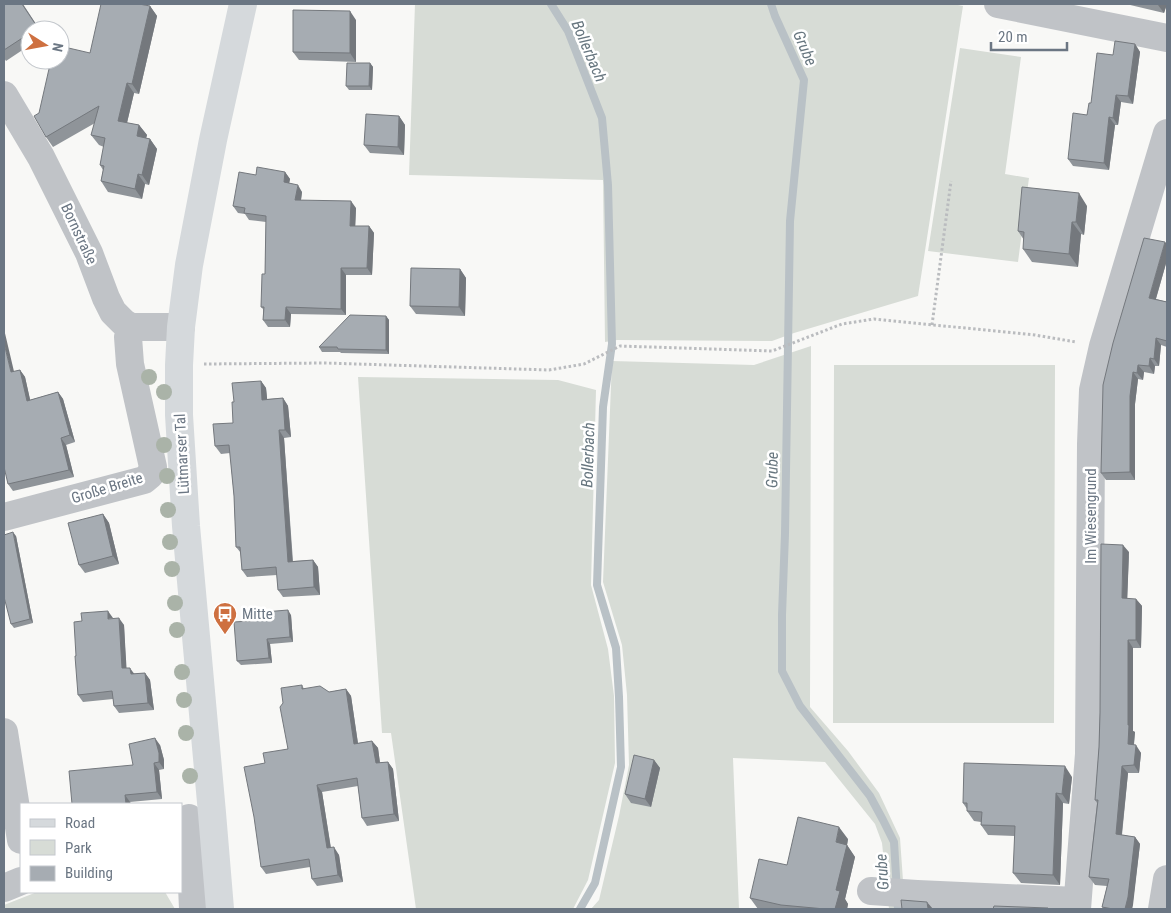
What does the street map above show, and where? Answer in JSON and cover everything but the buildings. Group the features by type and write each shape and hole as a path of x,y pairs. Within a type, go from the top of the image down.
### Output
{"main road":[{"name":"Lütmarser Tal","path":"220,909 194,817 186,526 179,415 179,365 181,327 189,265 209,160 243,4"}],"street":[{"path":"998,4 1167,38"},
{"name":"Bornstraße","path":"4,95 41,157 89,253 113,312 131,327"},
{"name":"Im Wiesengrund","path":"1077,905 1089,754 1093,390 1103,346 1167,133"},
{"path":"131,327 181,327"},
{"name":"Große Breite","path":"4,517 144,480 150,475 153,466 130,364 128,337 131,327"},
{"path":"4,732 20,834"},
{"path":"193,909 194,817"},
{"path":"1162,909 1167,879"},
{"path":"4,888 20,881"},
{"path":"871,891 1077,905"}],"path":[{"path":"932,325 952,181"},
{"path":"179,365 325,363 549,370 584,364 620,346 772,351 842,324 874,319 1035,335 1103,346"}],"green space":[{"path":"415,4 953,4 963,6 918,296 772,341 617,340 605,342 603,180 409,175"},
{"path":"960,48 1021,57 1005,174 1029,178 1018,262 928,251"},
{"path":"811,346 810,707 848,751 879,793 900,838 905,909 889,909 882,843 875,824 825,762 733,758 739,909 591,909 599,900 629,765 627,695 622,645 603,582 612,361 754,365"},
{"path":"834,365 1055,365 1054,723 833,723"},
{"path":"358,377 558,380 596,390 591,585 608,649 614,696 615,763 588,880 573,909 416,909 391,733 382,733"},
{"path":"34,893 166,893 175,909 4,909 4,905"}],"waterway":[{"name":"Bollerbach","path":"551,4 568,31 602,118 608,185 612,344 603,407 597,585 616,648 621,767 595,883 580,909"},
{"name":"Grube","path":"771,4 804,80 790,221 782,671 800,706 870,796 894,842 898,909"}],"place":[{"name":"Mitte","path":"225,635"}]}
